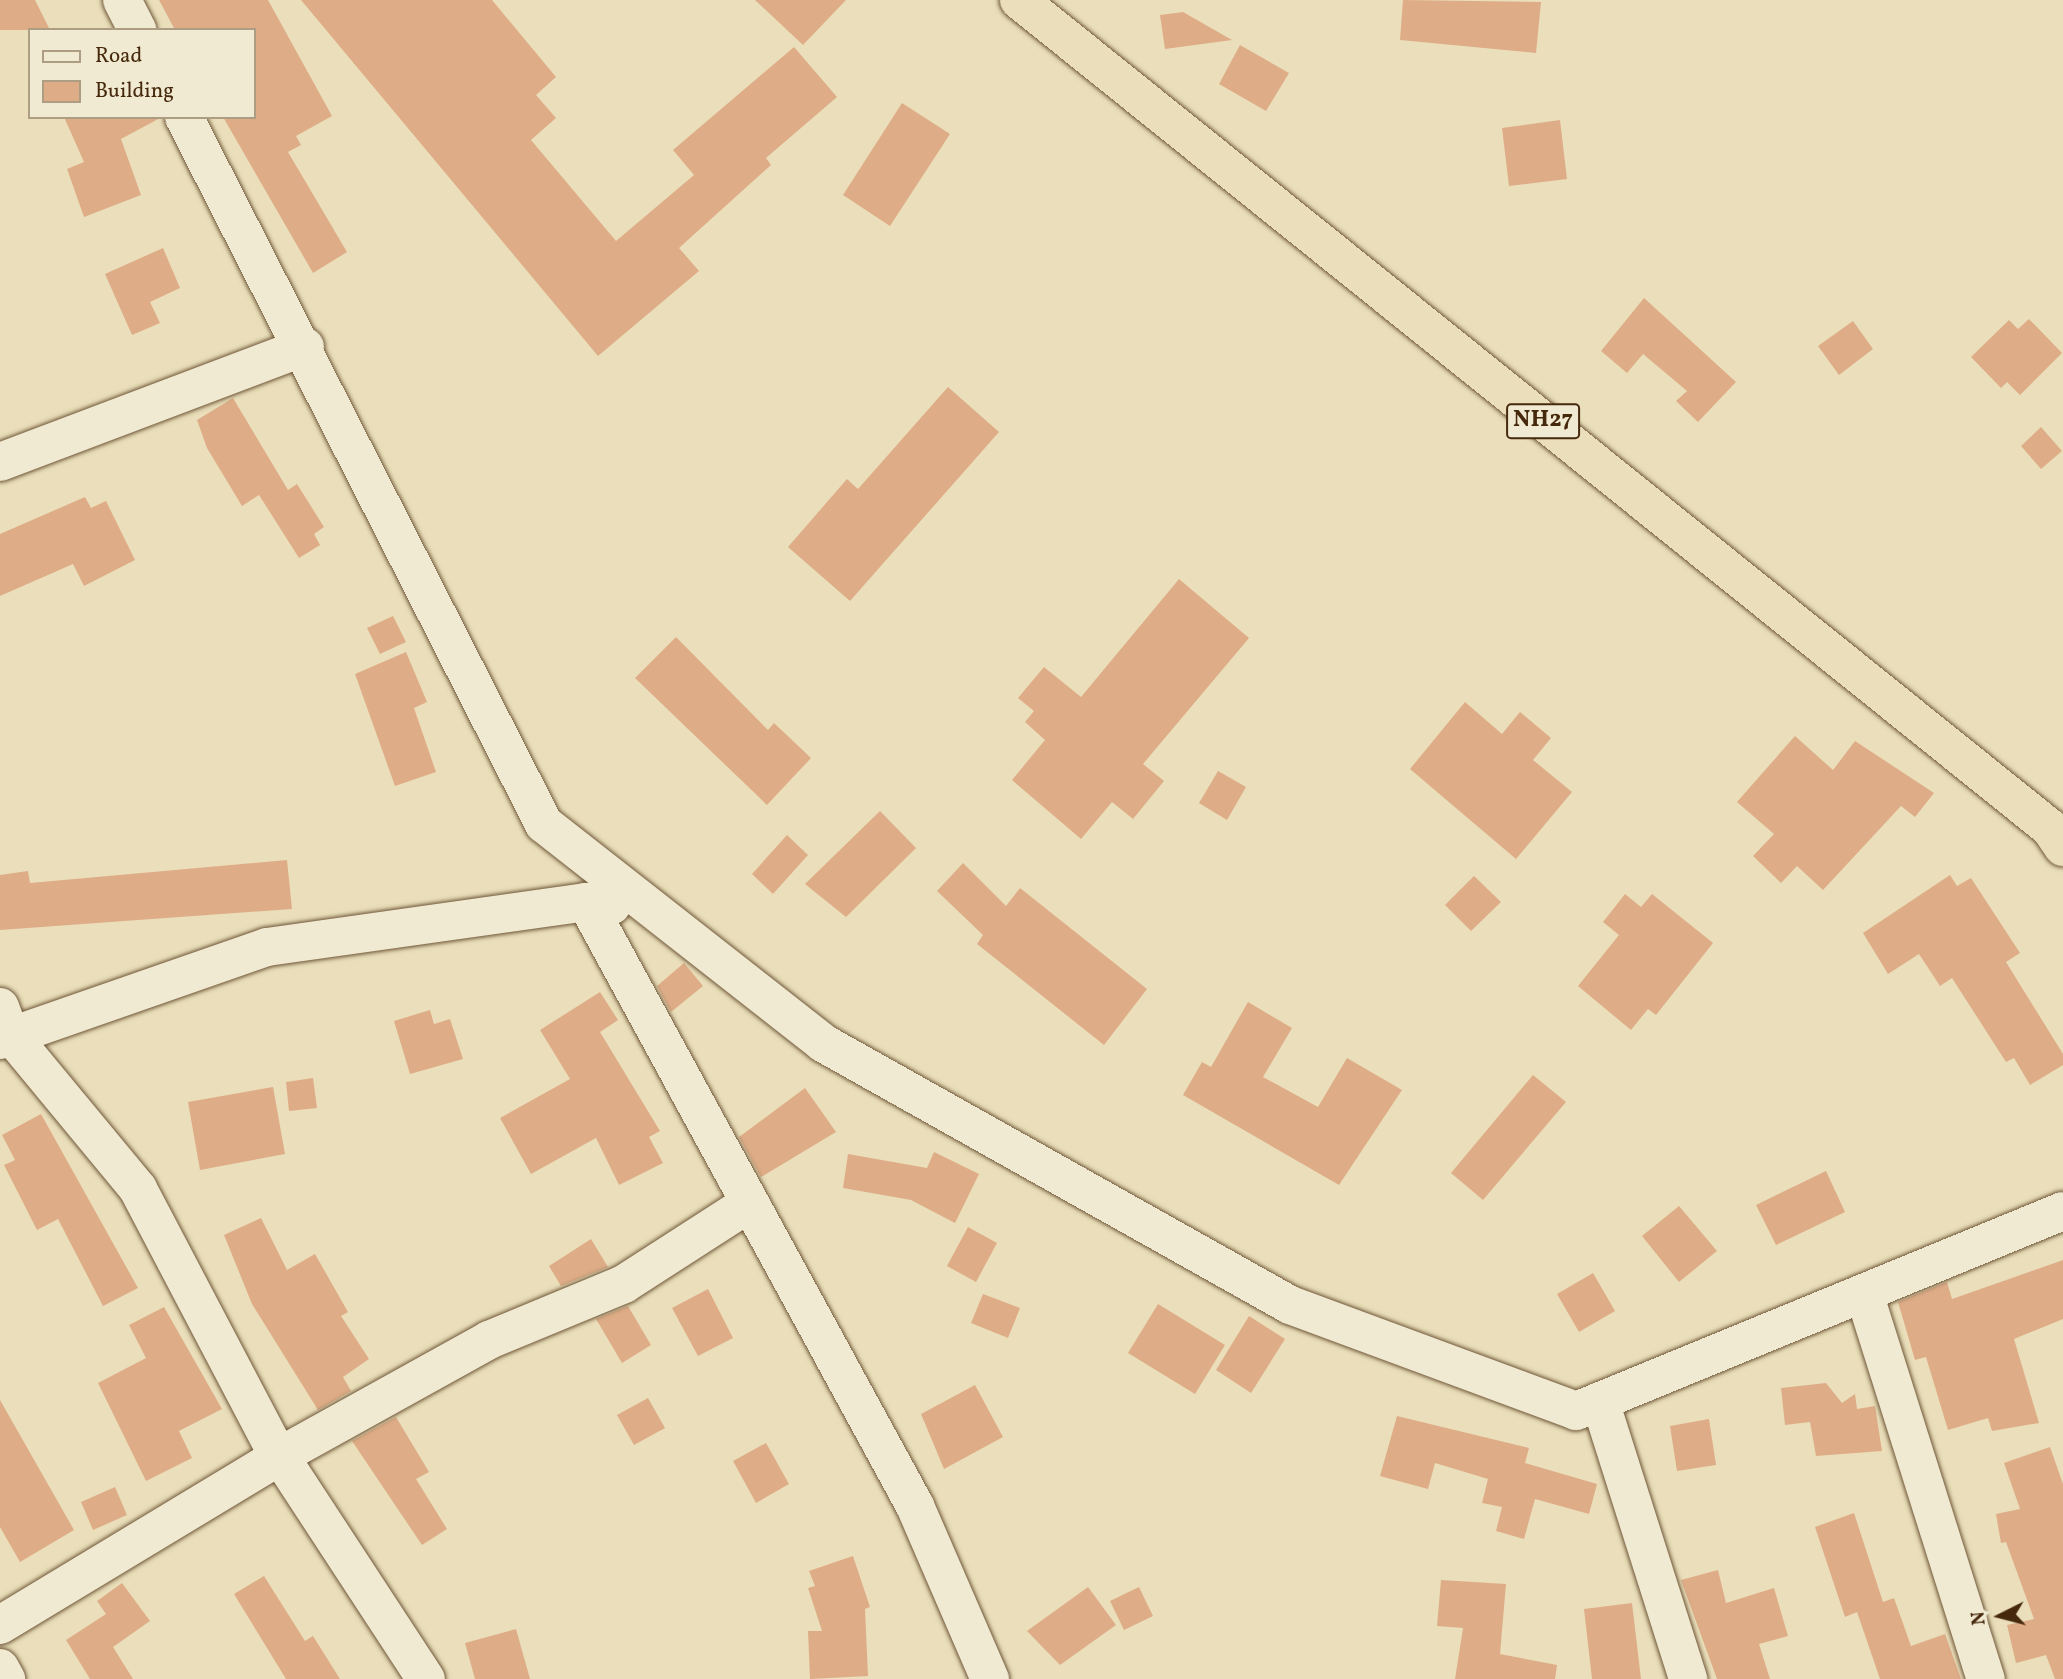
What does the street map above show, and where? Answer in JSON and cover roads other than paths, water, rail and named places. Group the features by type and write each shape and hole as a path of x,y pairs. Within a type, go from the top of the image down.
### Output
{"highway":[{"name":"NH27","path":"1020,0 2050,828 2063,847"}],"street":[{"path":"122,0 137,28"},
{"path":"185,119 305,346 544,824 823,1042 1290,1305 1576,1411 2063,1211"},
{"path":"0,462 305,346"},
{"path":"426,1679 280,1456 138,1189 3,1027 267,947 586,902 654,910"},
{"path":"586,902 748,1204 915,1506 990,1679"},
{"path":"0,1625 280,1456 489,1340 624,1284 748,1204"},
{"path":"1864,1293 1986,1679"},
{"path":"1600,1401 1688,1679"},
{"path":"0,1668 6,1679"}]}
